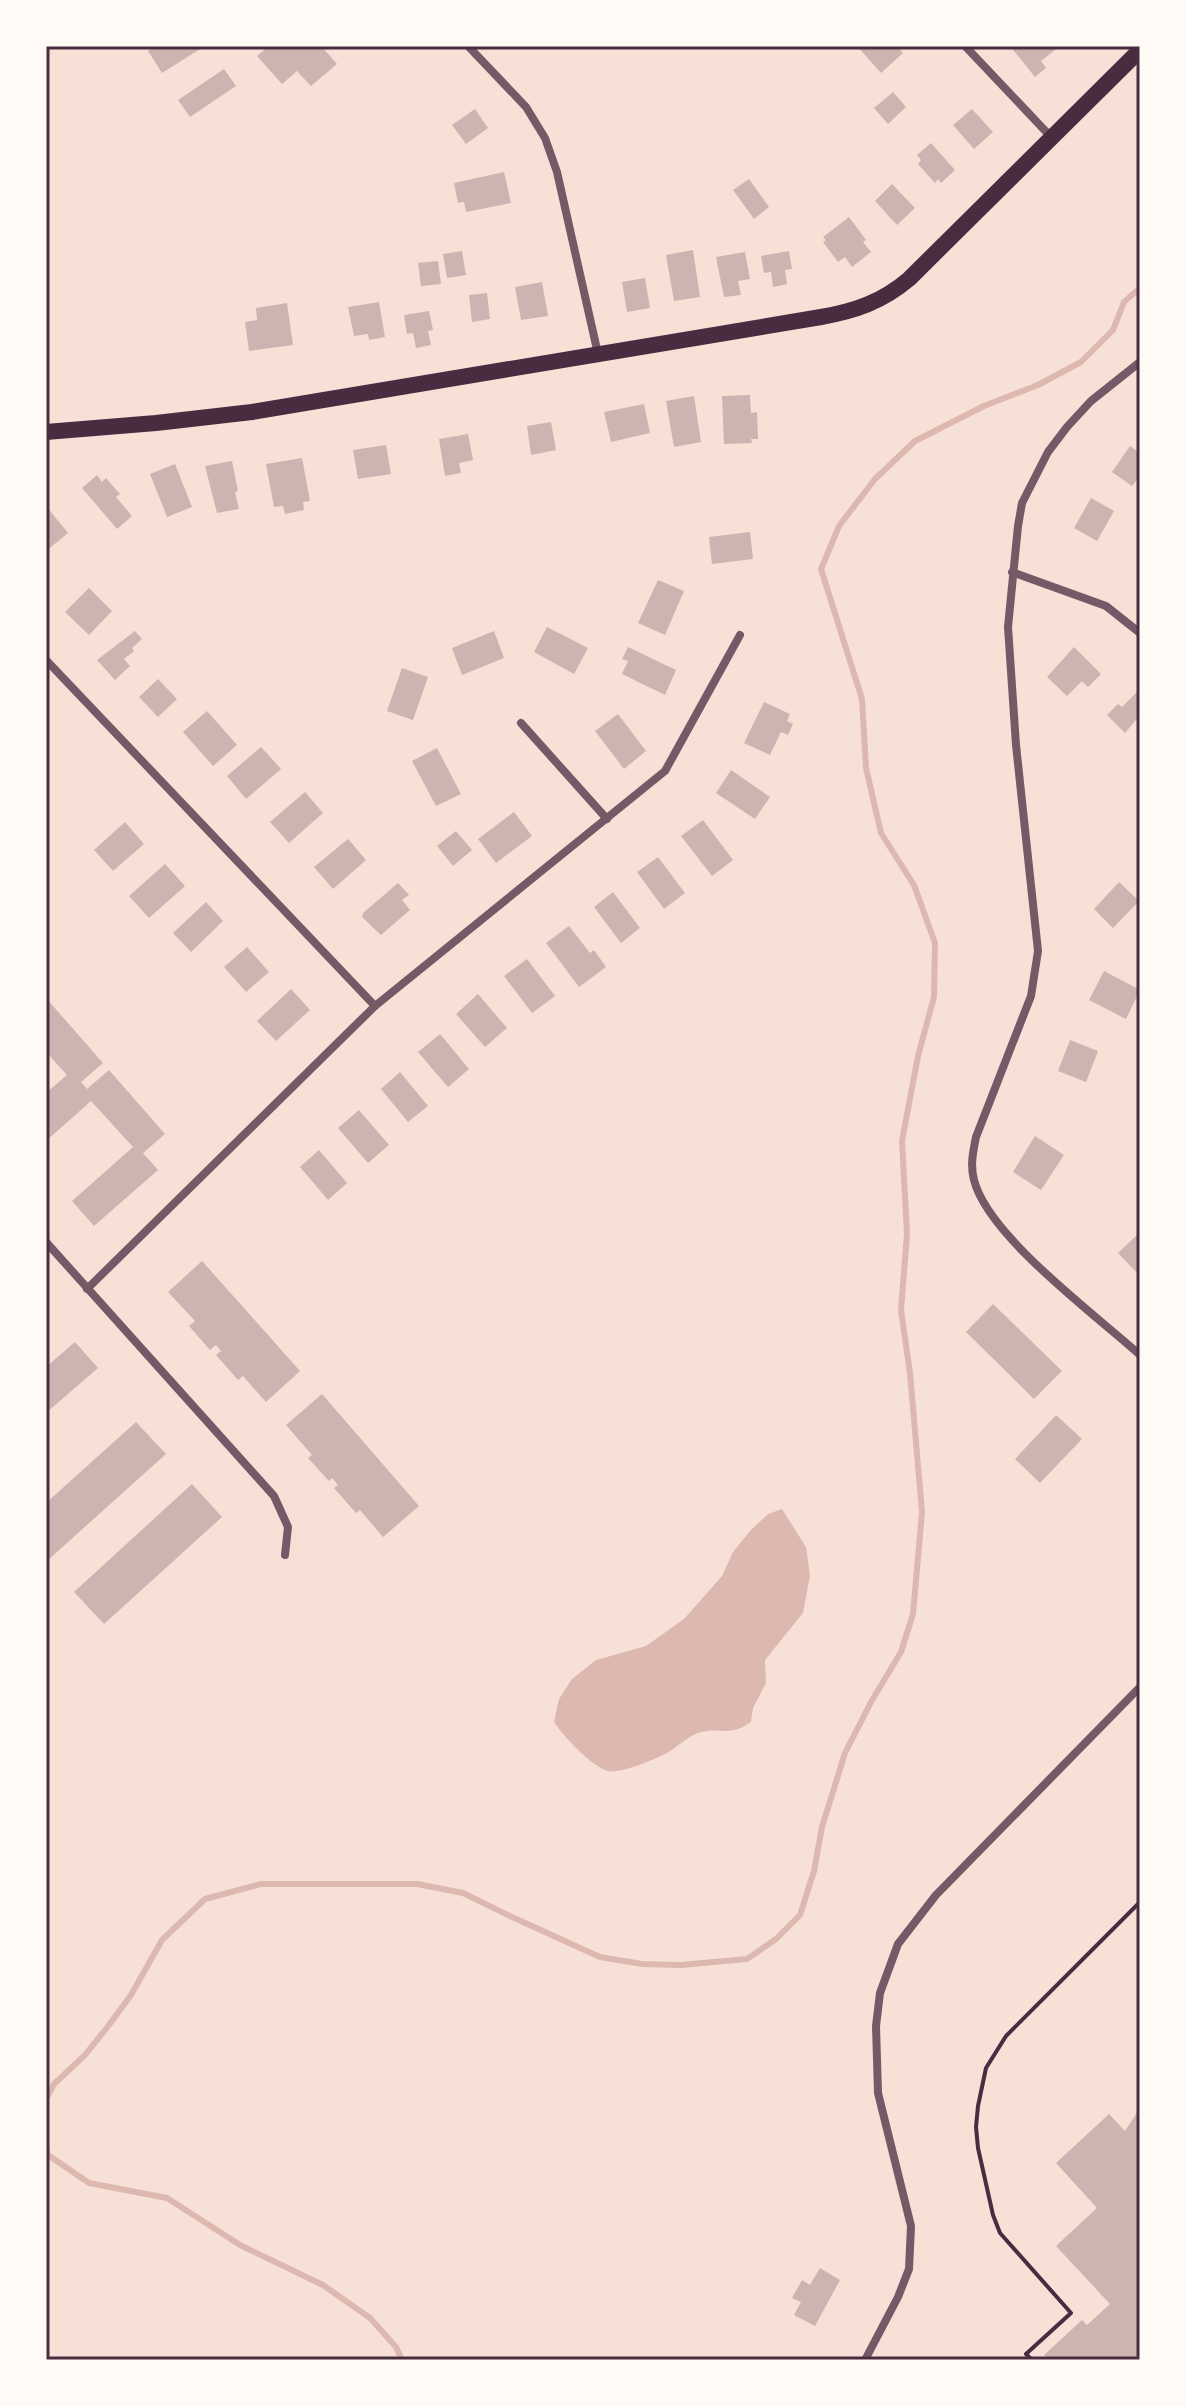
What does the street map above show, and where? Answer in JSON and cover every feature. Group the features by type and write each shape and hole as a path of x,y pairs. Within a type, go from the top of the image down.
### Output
{"main road":[{"path":"46,432 252,412 823,317 859,308 880,300 909,279 1140,50"}],"street":[{"path":"468,46 526,107 545,138 557,172 598,355"},
{"path":"965,46 1052,138"},
{"path":"1140,362 1091,401 1067,427 1048,452 1022,503 1008,627 1016,745 1038,951 1031,996 976,1137 971,1159 974,1181 986,1206 1007,1233 1046,1273 1140,1355"},
{"path":"1012,572 1106,606 1140,633"},
{"path":"87,1289 375,1006 665,771 740,635"},
{"path":"46,660 375,1006"},
{"path":"521,723 607,819"},
{"path":"46,1242 274,1496 288,1527 285,1555"},
{"path":"865,2360 909,2269 911,2226 878,2093 876,2026 880,1993 898,1944 936,1895 1140,1687"}],"path":[{"path":"1032,2360 1026,2354 1071,2313 1000,2233 993,2215 976,2127 986,2068 1006,2036 1140,1902"}],"shaded area":[{"path":"782,1509 806,1547 810,1576 803,1613 765,1660 766,1683 753,1708 751,1722 730,1731 698,1733 667,1753 629,1768 608,1771 594,1764 554,1722 559,1699 572,1679 596,1660 646,1646 684,1619 722,1576 733,1552 750,1531 768,1514"}],"building":[{"path":"156,46 205,46 162,73 148,51"},
{"path":"269,46 326,46 323,48 337,64 311,86 297,71 282,84 257,56"},
{"path":"857,46 897,46 903,53 881,73"},
{"path":"1010,46 1060,46 1041,61 1046,68 1035,77"},
{"path":"224,69 236,86 190,117 178,100"},
{"path":"893,92 906,107 888,124 874,108"},
{"path":"475,109 488,128 466,144 452,125"},
{"path":"972,109 993,132 974,149 953,125"},
{"path":"931,143 955,170 941,183 938,179 935,183 918,164 921,160 917,155"},
{"path":"504,172 511,203 466,212 464,202 458,203 454,183"},
{"path":"749,179 769,207 754,219 733,190"},
{"path":"892,184 915,208 897,225 875,201"},
{"path":"849,217 871,252 852,267 845,257 838,262 823,242 826,240 823,237"},
{"path":"693,250 700,297 674,301 666,255"},
{"path":"462,251 466,275 447,278 443,254"},
{"path":"789,251 792,269 785,270 787,284 773,287 771,272 764,273 761,256"},
{"path":"745,252 750,279 738,281 741,295 724,297 716,257"},
{"path":"438,261 441,284 421,286 418,263"},
{"path":"645,278 650,308 627,312 622,282"},
{"path":"542,282 548,316 521,320 515,287"},
{"path":"487,293 490,319 472,322 469,295"},
{"path":"379,302 385,337 369,340 368,334 354,336 348,307"},
{"path":"287,303 293,345 249,351 245,322 257,320 256,308"},
{"path":"429,311 433,330 428,331 431,345 416,348 413,333 407,334 404,315"},
{"path":"750,395 751,413 757,412 758,439 751,439 752,443 724,444 722,396"},
{"path":"694,396 701,442 674,447 666,401"},
{"path":"644,404 650,433 611,442 604,412"},
{"path":"551,422 556,450 531,455 527,426"},
{"path":"468,434 473,460 459,463 461,473 445,476 439,439"},
{"path":"386,445 391,474 358,479 353,450"},
{"path":"1130,446 1140,453 1140,476 1132,486 1112,472"},
{"path":"302,458 310,501 303,502 304,510 285,514 283,506 274,507 266,464"},
{"path":"232,461 239,509 217,513 205,466"},
{"path":"175,464 192,507 167,517 150,474"},
{"path":"97,475 102,482 106,478 120,494 116,497 132,516 117,529 82,488"},
{"path":"1091,498 1114,511 1097,541 1074,528"},
{"path":"46,506 68,533 46,551"},
{"path":"750,532 753,559 712,564 709,537"},
{"path":"658,580 684,591 665,635 638,623"},
{"path":"89,588 112,611 89,635 65,612"},
{"path":"547,627 588,648 574,674 534,652"},
{"path":"135,631 142,639 124,659 130,666 115,680 97,660"},
{"path":"494,631 504,658 462,675 452,648"},
{"path":"628,647 676,670 665,695 622,674 628,661 622,659"},
{"path":"1074,647 1101,674 1088,687 1082,681 1067,696 1047,677"},
{"path":"402,668 428,677 413,720 387,711"},
{"path":"158,679 177,699 158,717 139,697"},
{"path":"1140,689 1140,715 1125,733 1107,715 1118,704 1122,707"},
{"path":"764,702 790,714 787,721 793,724 788,735 781,732 770,755 744,743"},
{"path":"207,711 237,745 213,766 183,732"},
{"path":"618,714 646,751 624,769 595,731"},
{"path":"261,747 281,769 246,799 227,776"},
{"path":"437,748 461,794 436,806 412,761"},
{"path":"731,770 770,797 755,819 716,793"},
{"path":"305,792 323,813 289,843 270,822"},
{"path":"514,812 532,836 496,863 478,839"},
{"path":"703,820 733,860 712,876 681,836"},
{"path":"125,822 144,844 113,871 94,850"},
{"path":"456,831 472,850 453,866 437,846"},
{"path":"348,839 366,860 333,889 314,867"},
{"path":"658,857 685,893 664,909 637,872"},
{"path":"165,864 185,886 149,918 129,896"},
{"path":"1119,882 1139,901 1113,928 1094,909"},
{"path":"398,883 409,895 402,900 410,910 381,935 362,917 363,913"},
{"path":"613,892 640,928 621,943 594,907"},
{"path":"206,902 223,921 191,952 173,933"},
{"path":"569,926 590,953 594,950 606,967 579,987 546,943"},
{"path":"247,947 269,972 246,992 224,967"},
{"path":"527,959 555,996 532,1013 504,976"},
{"path":"1104,971 1140,990 1126,1019 1089,1000"},
{"path":"291,989 310,1010 276,1041 257,1021"},
{"path":"478,994 507,1028 485,1047 456,1014"},
{"path":"46,998 103,1063 81,1082 87,1089 109,1070 165,1134 143,1153 158,1170 94,1226 72,1201 133,1147 91,1101 46,1141 46,1093 67,1075 46,1052"},
{"path":"440,1034 469,1069 448,1087 418,1052"},
{"path":"1070,1040 1098,1051 1086,1082 1058,1071"},
{"path":"400,1072 428,1106 408,1122 381,1089"},
{"path":"359,1110 389,1145 368,1163 338,1128"},
{"path":"1035,1136 1064,1155 1041,1190 1013,1172"},
{"path":"319,1150 347,1183 328,1200 300,1167"},
{"path":"1138,1234 1140,1236 1140,1276 1118,1253"},
{"path":"202,1261 300,1371 266,1402 243,1376 238,1380 216,1355 221,1351 216,1345 210,1350 189,1326 195,1321 168,1292"},
{"path":"993,1304 1062,1371 1034,1399 966,1332"},
{"path":"75,1342 98,1368 46,1413 46,1367"},
{"path":"322,1394 419,1506 383,1537 360,1510 356,1513 334,1488 338,1485 332,1478 329,1481 308,1458 312,1455 286,1425"},
{"path":"1056,1415 1082,1439 1040,1483 1015,1459"},
{"path":"136,1422 166,1454 48,1560 46,1503"},
{"path":"192,1484 222,1517 104,1624 74,1592"},
{"path":"1140,2108 1140,2353 1132,2360 1048,2360 1044,2355 1082,2320 1087,2325 1110,2304 1056,2246 1097,2208 1056,2163 1109,2114 1125,2131"},
{"path":"820,2268 840,2280 815,2326 794,2315 801,2302 792,2298 802,2280 810,2285"}],"waterway":[{"path":"46,2099 54,2084 85,2055 131,1995 162,1940 205,1899 261,1884 417,1884 463,1893 600,1957 642,1964 681,1965 747,1959 776,1939 800,1915 845,1753 901,1652 913,1614 922,1512 910,1373 901,1310 907,1234 902,1141 918,1056 934,997 935,943 914,885 881,833 866,768 862,699 821,569 839,526 875,479 915,441 1081,362 1113,330 1124,302 1140,288"},
{"path":"46,2149 48,2155 89,2183 167,2198 240,2245 323,2285 370,2318 396,2347 402,2360"}]}
